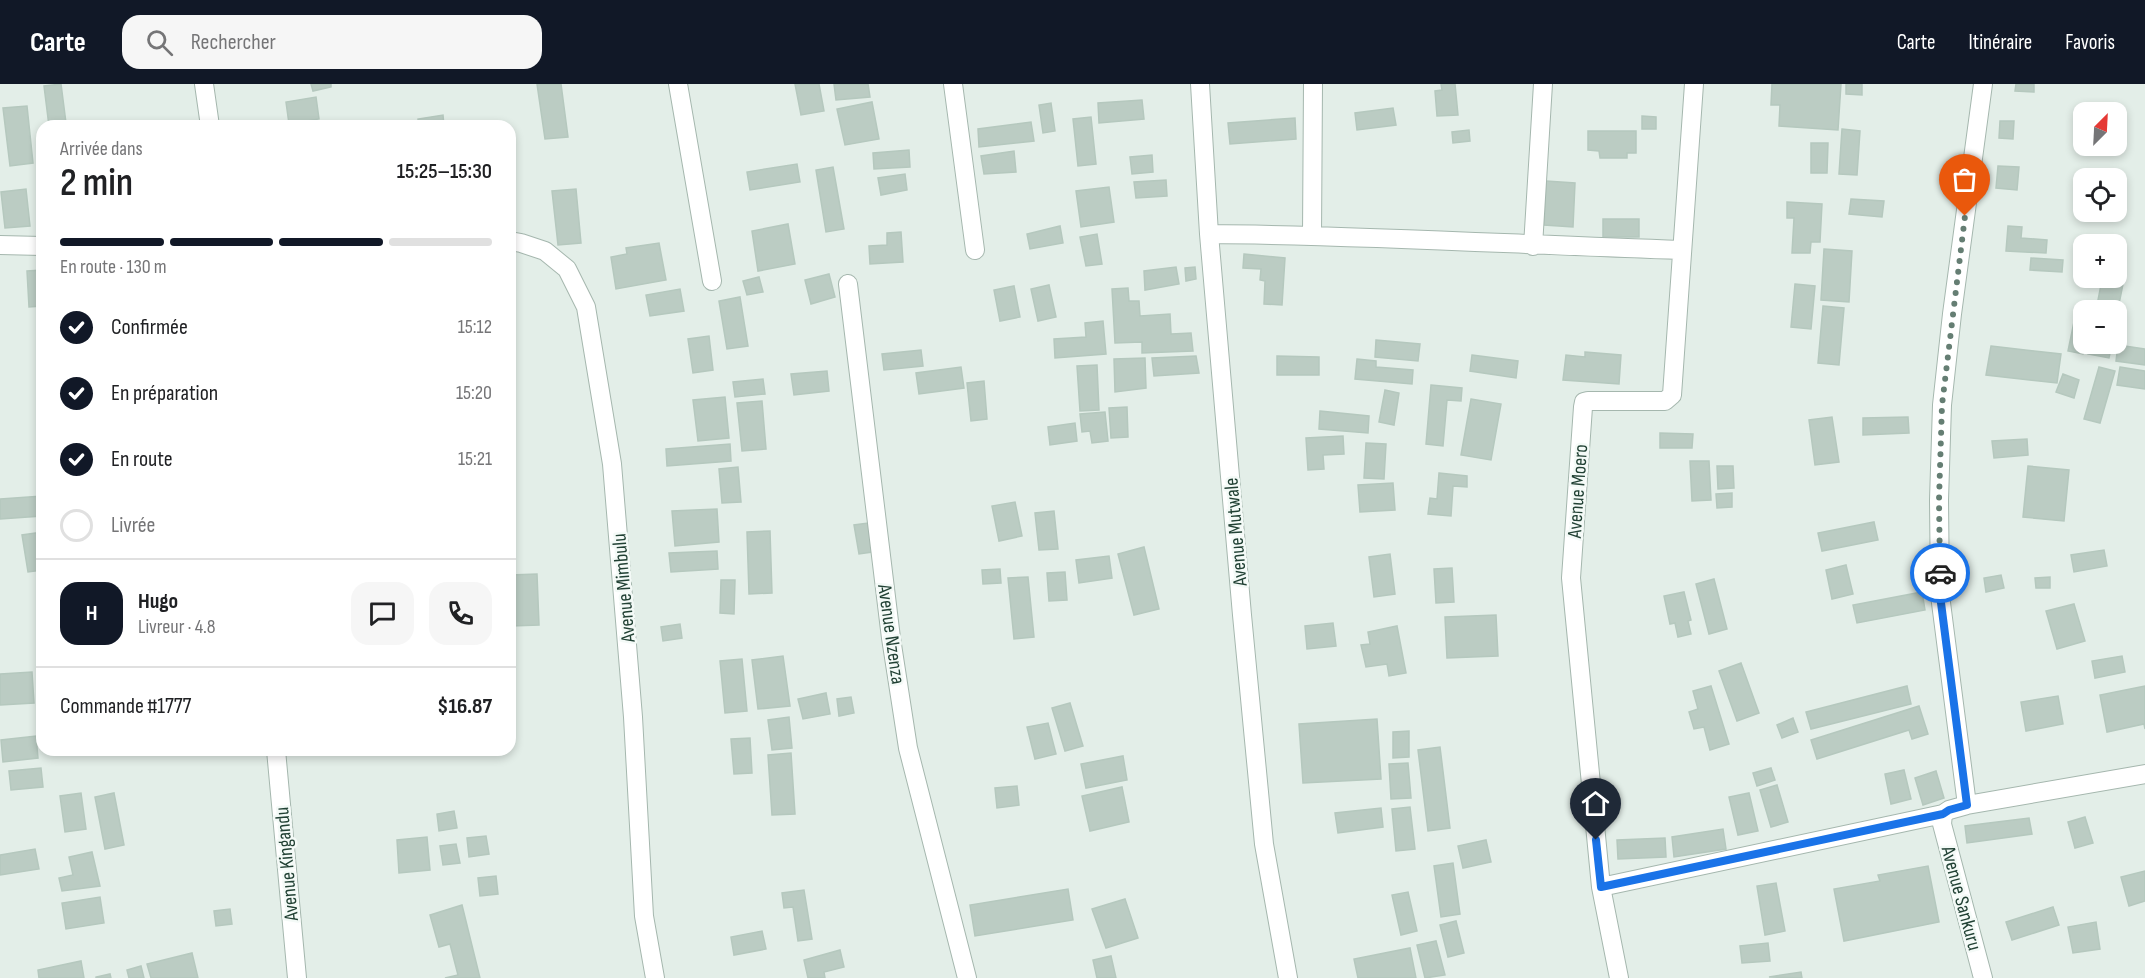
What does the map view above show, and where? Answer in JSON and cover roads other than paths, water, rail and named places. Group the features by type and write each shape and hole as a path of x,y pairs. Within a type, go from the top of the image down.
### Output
{"street":[{"path":"204,84 209,120"},
{"path":"678,84 712,280"},
{"path":"952,84 975,250"},
{"name":"Avenue Mutwale","path":"1200,84 1209,234 1264,844 1288,978"},
{"path":"1312,235 1313,84"},
{"path":"1533,246 1543,84"},
{"name":"Avenue Moero","path":"1620,978 1601,887 1571,578 1583,407 1584,402 1588,401 1665,400 1672,395 1694,84"},
{"path":"1967,805 1940,595 1939,500 1944,393 1983,84"},
{"path":"1209,234 1312,235 1533,246 1681,250"},
{"name":"Avenue Mimbulu","path":"516,243 545,251 567,268 586,308 612,465 633,717 644,916 656,978"},
{"path":"0,244 36,246"},
{"name":"Avenue Nzenza","path":"848,284 888,615 908,748 967,978"},
{"name":"Avenue Kingandu","path":"277,756 297,978"},
{"path":"1601,887 1943,814 1967,805 2145,774"},
{"name":"Avenue Sankuru","path":"1943,814 1942,824 1983,978"}]}
